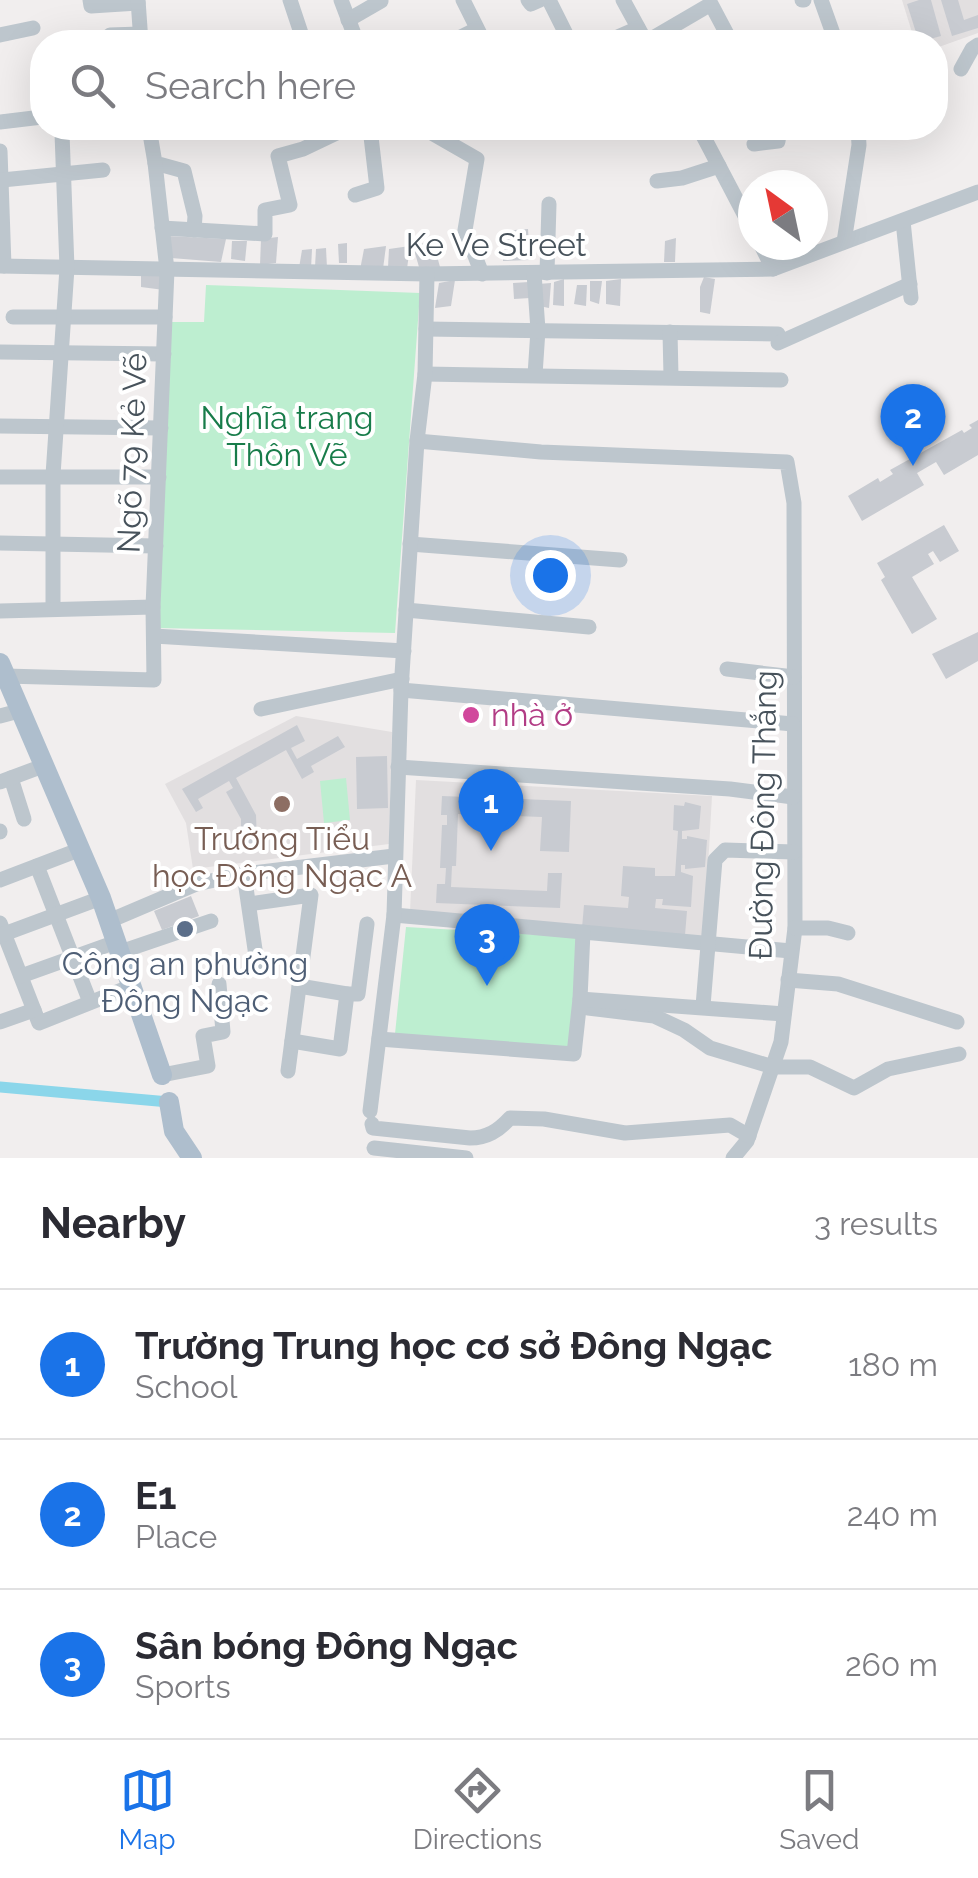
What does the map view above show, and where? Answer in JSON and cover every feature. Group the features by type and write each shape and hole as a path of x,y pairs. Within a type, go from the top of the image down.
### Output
{"main road":[{"path":"2,669 10,714 43,766 81,849 162,1075"},
{"path":"169,1102 174,1131 186,1156"}],"street":[{"path":"90,0 91,6 138,2 140,30"},
{"path":"290,0 300,30"},
{"path":"342,0 352,30"},
{"path":"463,0 477,30"},
{"path":"528,0 531,4 540,0"},
{"path":"549,0 564,30"},
{"path":"623,0 639,30"},
{"path":"821,0 832,30"},
{"path":"348,20 381,1"},
{"path":"659,30 711,4 725,30"},
{"path":"0,34 33,28"},
{"path":"961,69 978,45"},
{"path":"0,122 30,118"},
{"path":"53,610 53,475 67,268 62,140"},
{"name":"Ngõ 79 Kẻ Vẽ","path":"2,669 88,679 154,680 153,607 167,270 152,140"},
{"path":"162,228 265,234 266,210 290,205 278,156 323,140"},
{"path":"355,195 377,188 371,140"},
{"path":"443,140 477,159 464,230 482,274"},
{"path":"705,140 738,202"},
{"path":"754,144 778,140"},
{"path":"844,242 858,140"},
{"path":"0,151 2,266"},
{"path":"155,163 184,171 195,216 194,230"},
{"path":"657,181 719,166"},
{"path":"2,180 103,170"},
{"name":"Ke Ve Street","path":"2,266 427,274 773,270 978,192"},
{"path":"536,375 540,273 549,204"},
{"path":"426,328 778,338 910,291 903,221"},
{"path":"768,260 773,270"},
{"path":"427,274 425,374 401,684 394,916 372,1122 374,1153 466,1158"},
{"path":"13,316 165,317"},
{"path":"670,332 671,376"},
{"path":"0,352 164,354"},
{"path":"425,374 781,380"},
{"path":"0,426 161,428"},
{"name":"Đường Đông Thắng","path":"417,441 542,452 787,462 794,503 795,928 781,1042 749,1136 733,1158"},
{"path":"0,477 159,477"},
{"path":"0,543 156,546"},
{"path":"410,544 620,560"},
{"path":"0,611 153,607"},
{"path":"406,610 589,626"},
{"path":"154,636 404,651"},
{"path":"727,669 794,677"},
{"path":"261,709 401,684 794,724"},
{"path":"24,819 6,780 43,766"},
{"path":"398,767 793,796"},
{"path":"0,880 81,849"},
{"path":"704,1006 715,860 725,850 794,852"},
{"path":"109,921 196,884 244,874 394,856"},
{"path":"38,866 90,1002"},
{"path":"244,874 257,963"},
{"path":"248,904 311,894 288,1071"},
{"path":"101,898 56,915 2,928 39,1023 132,986"},
{"path":"394,916 791,951"},
{"path":"21,976 73,957 210,921"},
{"path":"299,986 358,994 368,924"},
{"path":"795,928 828,928 848,933"},
{"path":"379,1038 574,1054 583,932"},
{"path":"788,980 838,984 957,1022"},
{"path":"162,1075 208,1066 202,1036 223,1032 218,984"},
{"path":"292,1041 340,1049 346,994"},
{"path":"580,998 784,1014"},
{"path":"580,998 588,1008 654,1016 710,1048 773,1067 810,1067 854,1088 888,1069 959,1054"},
{"path":"0,1022 34,1010"},
{"path":"372,1122 471,1138 483,1138 510,1118 544,1119 625,1133 730,1126 749,1136"}],"shaded area":[{"path":"902,0 978,0 978,33 948,44 948,30 911,30"},
{"name":"Trường Tiểu học Đông Ngạc A","path":"296,716 392,732 389,844 193,869 186,823 165,784"},
{"path":"416,780 712,796 704,937 410,912"}],"green space":[{"name":"Nghĩa trang Thôn Vẽ","path":"206,285 420,293 395,633 157,628 169,322 204,322"},
{"path":"346,778 350,820 324,823 320,781"},
{"path":"406,927 578,937 570,1048 395,1034"}],"building":[{"path":"931,0 939,30 915,30 907,4"},
{"path":"941,0 958,0 964,20 978,15 978,28 952,36"},
{"path":"528,229 530,260 503,261 503,231"},
{"path":"167,236 226,239 221,262 171,258"},
{"path":"278,237 276,263 260,265 261,239"},
{"path":"676,238 675,262 664,262 665,241"},
{"path":"232,241 247,241 245,261 231,259"},
{"path":"433,241 440,267 419,267 413,246"},
{"path":"347,243 347,263 339,263 338,244"},
{"path":"386,246 383,269 360,270 364,249"},
{"path":"410,246 407,269 388,267 389,249"},
{"path":"326,248 327,268 315,267 316,249"},
{"path":"312,249 311,269 299,268 302,250"},
{"path":"141,272 165,272 164,290 141,287"},
{"path":"704,277 715,279 710,314 700,312"},
{"path":"564,279 564,306 553,305 554,282"},
{"path":"621,279 620,306 606,304 606,281"},
{"path":"455,280 451,306 435,308 439,283"},
{"path":"590,281 602,281 599,304 590,301"},
{"path":"529,282 530,298 514,299 513,283"},
{"path":"551,283 549,308 539,306 538,284"},
{"path":"577,285 587,285 586,306 574,304"},
{"path":"978,420 978,455 944,475 936,462 917,473 924,485 862,521 848,496 878,478 880,482 893,474 890,470 962,430 964,433"},
{"path":"944,525 959,551 940,562 933,551 928,554 934,564 912,577 937,619 912,634 881,580 885,577 877,563"},
{"path":"978,632 978,661 946,679 932,654"},
{"path":"297,725 305,741 291,748 297,759 338,736 345,747 311,766 314,772 302,779 286,750 236,778 256,815 257,843 241,843 241,819 226,792 233,788 229,781 198,799 203,808 196,812 182,789"},
{"path":"387,756 388,808 357,809 356,757"},
{"path":"442,796 571,801 569,852 540,851 542,817 458,814 456,866 452,866 451,887 547,891 548,873 562,873 560,908 436,903 437,884 445,884 446,868 440,868 442,825 447,825 447,815 441,815"},
{"path":"685,802 701,806 699,829 682,831 682,839 687,836 707,840 705,867 685,869 681,865 681,872 693,876 691,907 662,905 663,899 656,899 655,908 687,911 685,935 582,928 584,905 628,908 629,897 621,896 623,866 655,868 655,876 675,876 678,831 673,830 674,805 684,806"},
{"path":"191,896 199,916 162,930 154,911"}],"waterway":[{"path":"0,1087 169,1102"}],"place":[{"name":"E1","path":"913,466"},
{"name":"nhà ở","path":"471,715"},
{"name":"Trường Tiểu học Đông Ngạc A","path":"282,804"},
{"name":"Trường Trung học cơ sở Đông Ngạc","path":"491,851"},
{"name":"Công an phường Đông Ngạc","path":"185,929"},
{"name":"Sân bóng Đông Ngạc","path":"487,986"}]}
